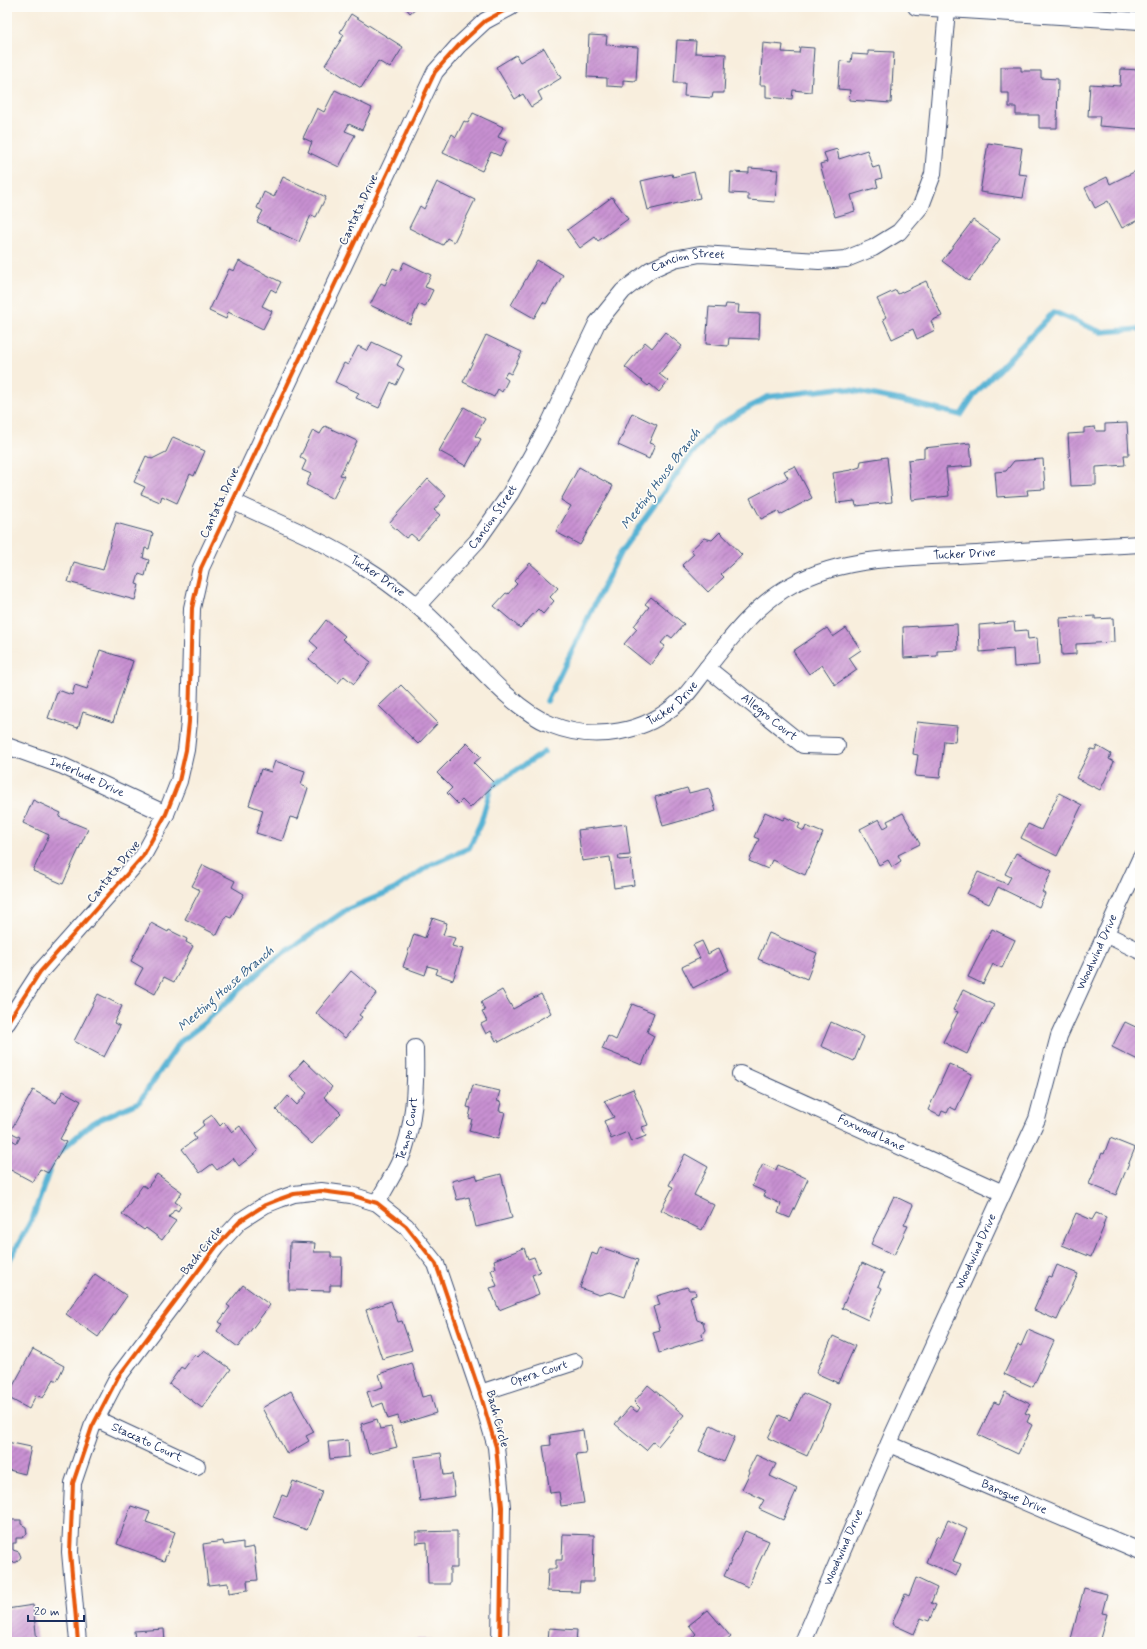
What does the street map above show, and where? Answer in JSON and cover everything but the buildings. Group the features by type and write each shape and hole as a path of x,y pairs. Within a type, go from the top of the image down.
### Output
{"street":[{"name":"Cantata Drive","path":"7,1023 40,972 143,856 166,814 179,782 186,750 189,722 192,608 200,568 435,72 458,46 485,21 511,7"},
{"path":"916,7 1140,21"},
{"name":"Cancion Street","path":"417,606 477,541 510,494 548,426 597,323 623,291 650,270 674,259 700,254 819,261 846,259 873,248 898,232 921,206 933,174 946,8"},
{"name":"Tucker Drive","path":"232,501 342,554 366,568 417,606 510,697 534,716 552,725 573,731 594,734 613,733 639,727 660,716 680,701 746,620 783,590 822,571 879,560 1140,544"},
{"name":"Allegro Court","path":"707,668 803,746 837,746"},
{"name":"Interlude Drive","path":"7,746 63,766 166,814"},
{"name":"Woodwind Drive","path":"803,1642 889,1444 1037,1119 1059,1036 1140,859"},
{"path":"1105,934 1140,951"},
{"name":"Tempo Court","path":"377,1203 400,1162 410,1129 416,1080 415,1048"},
{"name":"Foxwood Lane","path":"740,1074 1003,1193"},
{"name":"Bach Circle","path":"78,1642 70,1552 73,1482 82,1453 96,1419 118,1377 216,1247 240,1221 265,1205 294,1194 321,1191 351,1195 377,1203 406,1226 436,1264 480,1392 496,1448 502,1507 500,1642"},
{"name":"Opera Court","path":"480,1392 575,1362"},
{"name":"Staccato Court","path":"96,1419 197,1466"},
{"name":"Baroque Drive","path":"889,1444 1140,1551"}],"waterway":[{"name":"Meeting House Branch","path":"547,701 620,553 687,460 715,427 767,397 840,388 961,415 974,395 1054,312 1101,332 1140,329"},
{"name":"Meeting House Branch","path":"56,1155 92,1123 139,1102 180,1042 203,1024 267,965 346,910 395,889 430,865 469,848 481,822 491,787 544,752"},
{"name":"Meeting House Branch","path":"7,1265 33,1217 52,1163"}],"cycle path":[{"path":"7,1023 40,972 143,856 166,814 179,781 186,750 189,722 192,608 201,568 435,72 458,46 485,21 511,7"},
{"path":"78,1642 70,1552 73,1483 92,1427 118,1377 216,1247 240,1221 265,1205 280,1199 294,1194 321,1191 351,1195 377,1203 406,1226 436,1264 480,1393 496,1447 502,1507 500,1642"}]}
